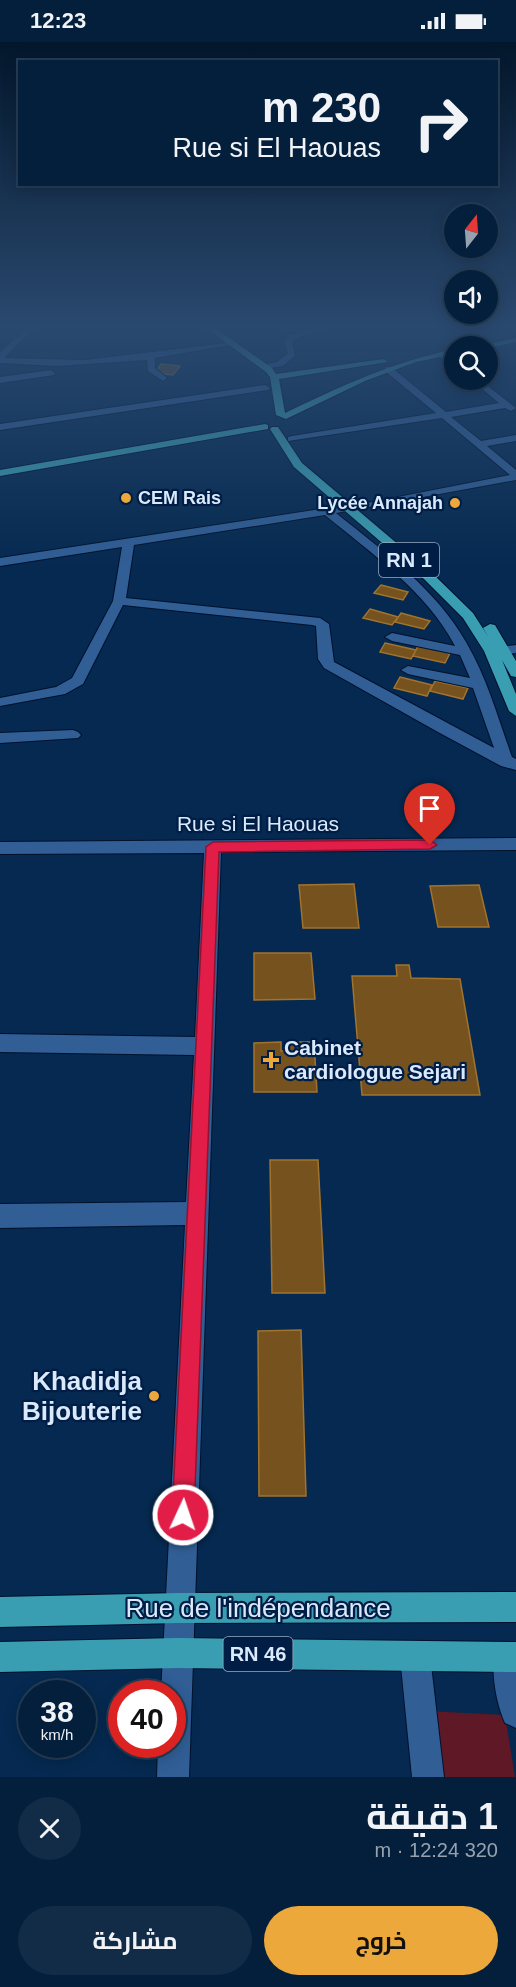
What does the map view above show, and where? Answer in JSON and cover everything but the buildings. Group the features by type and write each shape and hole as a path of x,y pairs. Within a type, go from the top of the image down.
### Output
{"main road":[{"name":"RN 1","path":"279,406 282,425 298,465 463,597 511,649 516,673"},
{"path":"0,473 282,425 312,406"},
{"path":"0,467 282,425"},
{"name":"RN 1","path":"282,425 303,460 321,480 428,576 468,616 492,651 516,711"},
{"name":"Rue de l'indépendance","path":"0,1612 179,1608 516,1607"},
{"name":"Rue de l'indépendance","path":"0,1657 178,1653 512,1657"}],"street":[{"path":"0,427 143,406"},
{"path":"432,406 516,476"},
{"path":"282,425 443,415 512,408"},
{"path":"479,444 516,438"},
{"path":"0,562 328,512 516,476"},
{"path":"328,512 422,593 450,626 464,652 511,764"},
{"path":"0,702 60,691 78,681 119,602 128,544"},
{"path":"119,602 315,621 322,624 325,660 329,665 511,764"},
{"path":"392,637 464,652"},
{"path":"408,670 477,684"},
{"path":"0,738 73,735"},
{"name":"Rue si El Haouas","path":"0,848 516,844"},
{"path":"173,1777 213,847"},
{"path":"0,1043 205,1046"},
{"path":"0,1216 197,1213"},
{"path":"415,1656 428,1777"},
{"path":"512,1657 516,1712"}],"shaded area":[{"path":"426,1711 505,1715 515,1777 433,1777"}],"place":[{"name":"CEM Rais","path":"126,498"},
{"name":"Lycée Annajah","path":"455,503"},
{"name":"Cabinet cardiologue Sejari","path":"271,1060"},
{"name":"Khadidja Bijouterie","path":"154,1396"}],"route":[{"path":"183,1515 213,847 430,845"}]}
